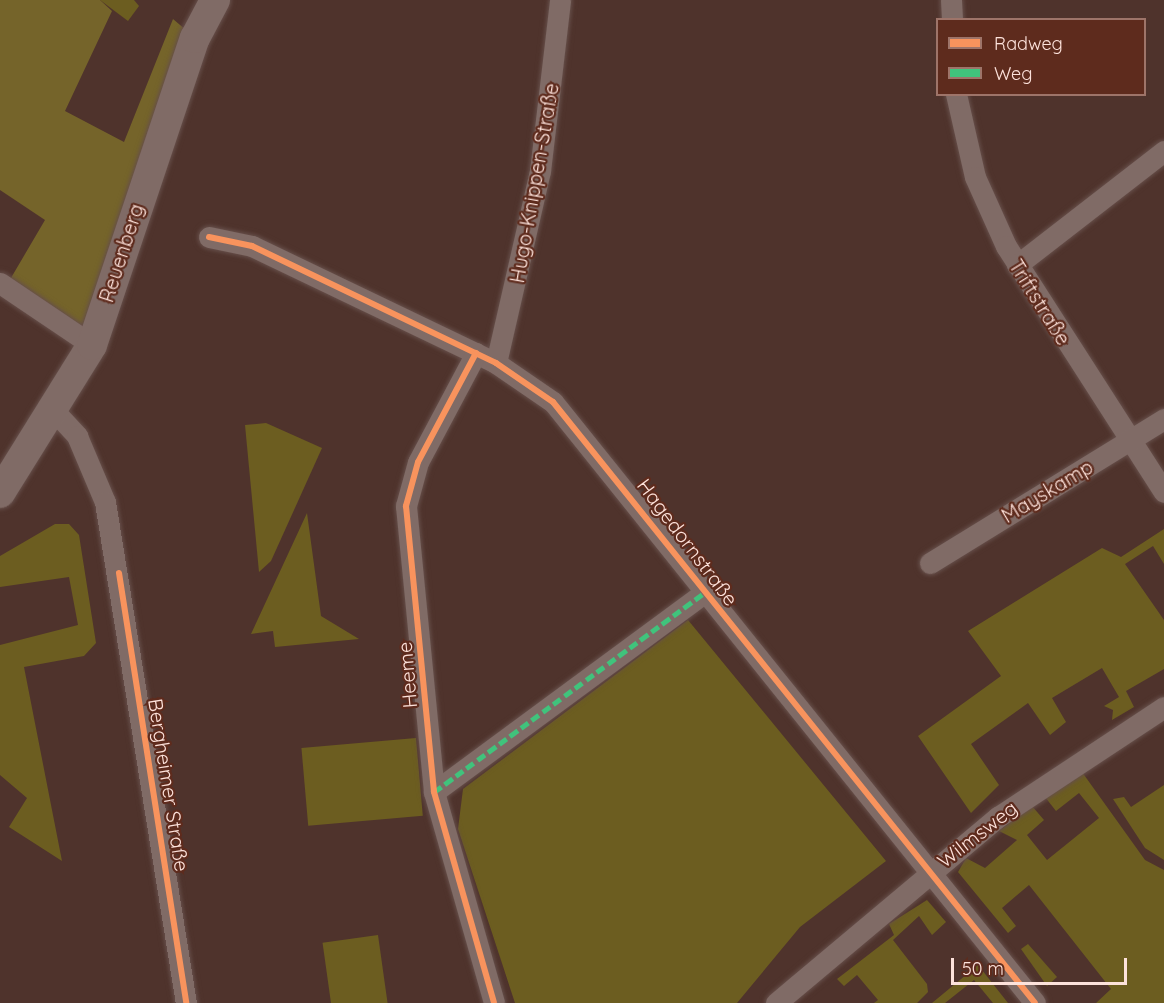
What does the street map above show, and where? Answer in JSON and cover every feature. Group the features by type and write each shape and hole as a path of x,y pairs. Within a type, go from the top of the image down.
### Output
{"main road":[{"name":"Reuenberg","path":"0,493 55,412 92,345 191,49 215,0"}],"street":[{"name":"Hugo-Knippen-Straße","path":"496,363 540,171 560,0"},
{"path":"951,0 952,18"},
{"name":"Triftstraße","path":"956,96 977,184 1017,265 1164,492"},
{"path":"1017,265 1164,151"},
{"name":"Hagedornstraße","path":"209,237 252,246 496,363 553,402 579,429 705,592 931,870 1035,1003"},
{"path":"0,283 92,345"},
{"name":"Heeme","path":"476,354 408,486 434,792 494,1003"},
{"name":"Bergheimer Straße","path":"55,412 77,436 105,502 186,1003"},
{"name":"Mayskamp","path":"930,562 1164,419"},
{"path":"434,792 705,592"},
{"name":"Wilmsweg","path":"776,1003 931,870 1034,789 1164,707"}],"shaded area":[{"path":"0,0 100,0 112,11 65,111 124,142 173,19 193,36 91,337 8,283 45,220 0,190"},
{"path":"100,0 134,0 139,6 128,21"},
{"path":"266,423 322,448 271,561 259,572 245,425"},
{"path":"307,513 321,616 359,639 275,647 273,631 251,634"},
{"path":"55,524 69,524 79,535 96,643 84,656 24,667 62,861 9,827 27,798 0,775 0,645 78,625 69,577 0,587 0,556"},
{"path":"1164,529 1164,564 1153,546 1125,564 1164,620 1164,669 1126,691 1134,707 1112,720 1113,710 1104,706 1119,697 1102,668 1052,698 1066,722 1050,735 1028,703 971,744 999,785 971,813 918,736 1001,676 968,631 1102,548 1121,557"},
{"path":"688,620 886,861 800,927 737,1003 515,1003 458,829 463,789"},
{"path":"416,738 423,816 308,826 301,748"},
{"path":"1082,772 1145,860 1164,870 1164,1003 1096,1003 1111,989 1029,885 1002,908 1016,926 1008,933 958,872 966,858 985,868 1017,840 999,831 1032,806 1044,820 1027,835 1047,860 1099,818 1079,793 1056,811 1045,797"},
{"path":"1164,785 1164,860 1145,848 1113,799 1124,797 1131,807"},
{"path":"927,900 946,922 932,935 919,916 893,940 927,984 928,992 917,1003 874,1003 878,1000 857,975 844,986 837,979 894,935 889,924"},
{"path":"378,935 388,1003 331,1003 323,943"},
{"path":"1028,944 1057,977 1047,986 1021,949"},
{"path":"978,965 1008,1003 993,1003 974,980 945,1003 932,1003"}],"marked path":[{"path":"434,792 705,592"}],"cycle path":[{"path":"209,237 252,246 496,363 553,402 1035,1003"},
{"path":"476,353 418,462 406,506 434,792 494,1003"},
{"path":"119,573 186,1003"}]}
